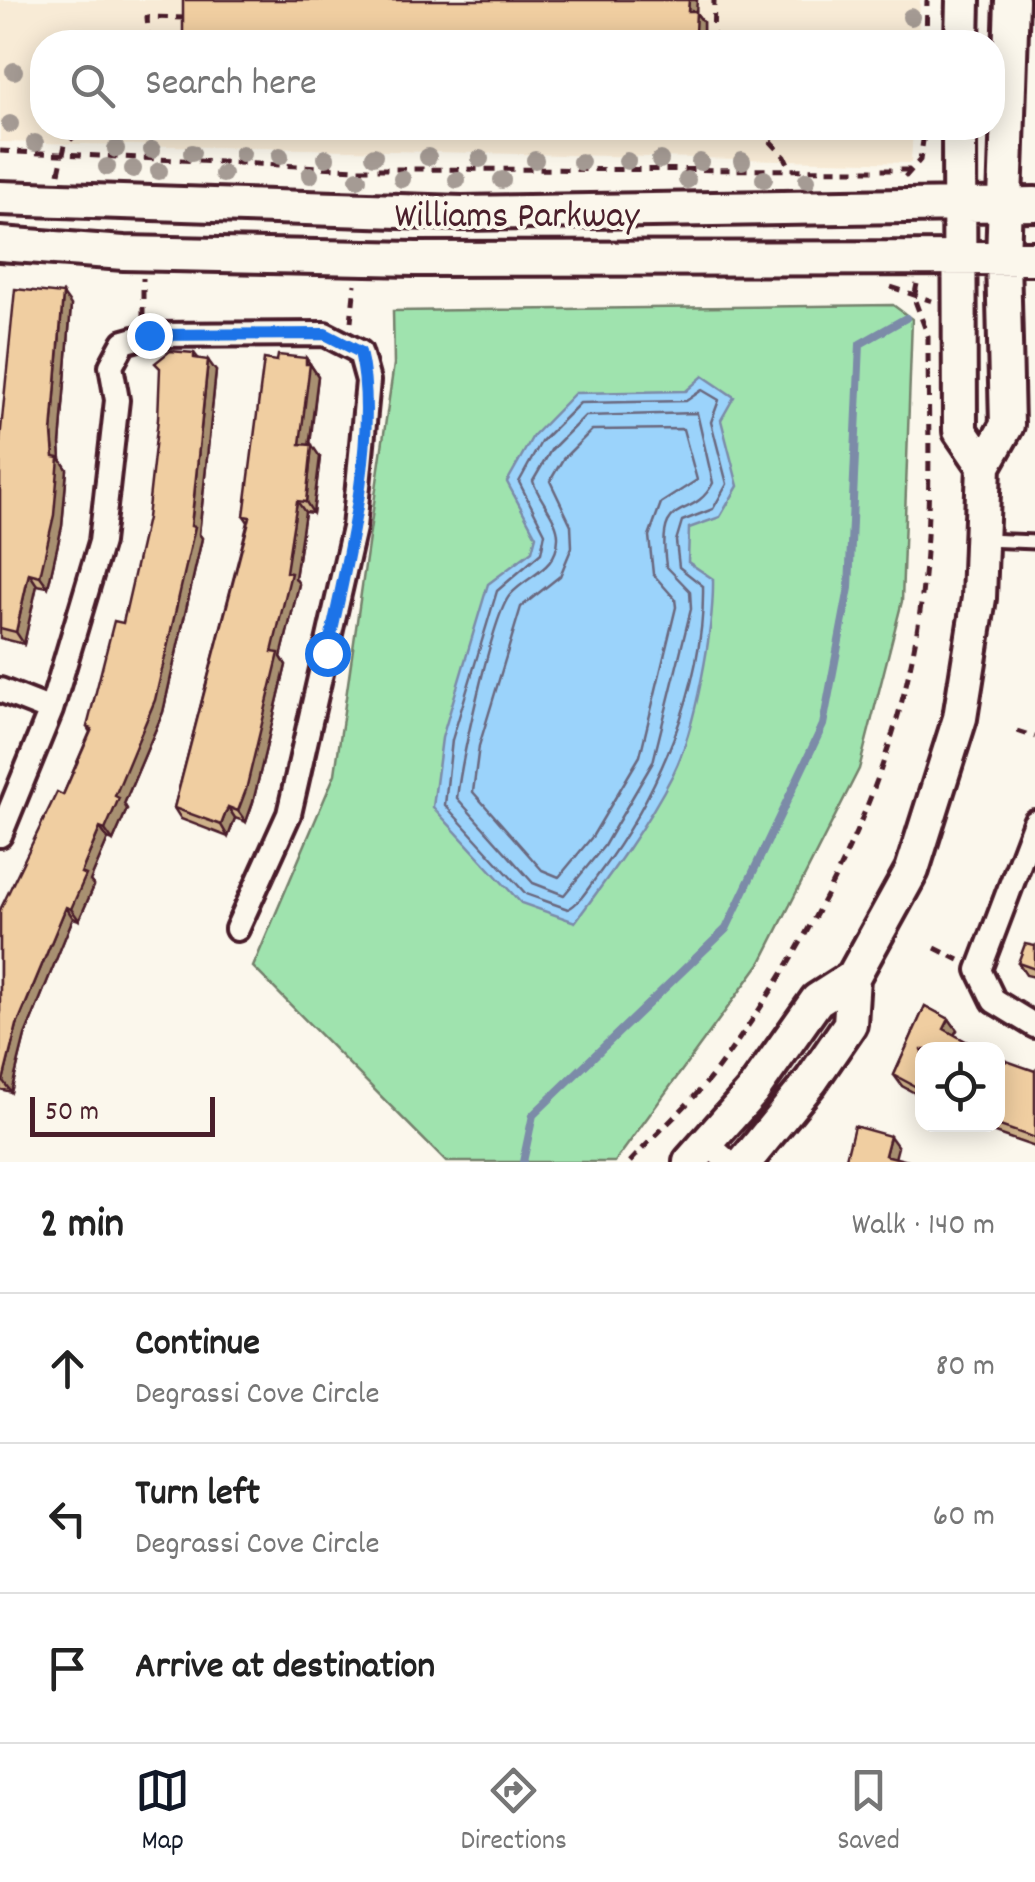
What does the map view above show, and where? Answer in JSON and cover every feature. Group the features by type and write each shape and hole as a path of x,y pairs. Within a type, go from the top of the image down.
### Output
{"main road":[{"path":"962,30 963,0"},
{"path":"745,1162 811,1082 850,1024 853,977 912,870 936,803 966,689 984,540 984,466 1007,425 1019,258 1021,204 1012,0"},
{"path":"960,140 960,430 984,466"},
{"name":"Williams Parkway","path":"0,198 462,213 1021,204"},
{"name":"Williams Parkway","path":"0,244 124,253 416,259 1019,258"},
{"path":"709,1156 817,1000 853,977"}],"street":[{"path":"0,836 51,710 101,542 117,400 111,366 124,342 149,335 325,334 360,352 368,381 354,528 289,814 236,930"},
{"path":"0,690 51,710"},
{"path":"1035,822 984,946 979,970 994,1001 1035,1026"}],"lane":[{"path":"984,540 1035,542"}],"path":[{"path":"713,30 714,0"},
{"path":"926,30 927,0"},
{"path":"148,30 147,17 191,18"},
{"path":"59,173 69,140"},
{"path":"770,140 785,156 791,170"},
{"path":"0,151 358,169 914,173 924,140"},
{"path":"922,155 930,156"},
{"path":"144,265 140,310 149,335"},
{"path":"350,345 356,276"},
{"path":"630,1162 717,1069 783,968 836,874 878,773 908,676 923,586 928,336 914,298 917,288"},
{"path":"914,298 935,301"},
{"path":"1017,731 1035,737"}],"shaded area":[{"path":"0,0 920,0 919,30 30,30 30,140 912,140 911,163 0,142"}],"green space":[{"path":"893,305 912,319 902,601 859,769 761,962 615,1162 446,1162 253,967 335,774 394,364 393,311"}],"water":[{"path":"703,376 734,397 721,420 738,486 720,517 689,528 688,562 713,579 696,706 681,755 662,794 575,922 521,903 433,807 442,738 488,584 532,551 536,536 507,482 533,436 575,393 686,391"}],"building":[{"path":"183,0 689,0 688,11 696,11 695,30 183,30"},
{"path":"15,289 63,294 52,433 54,457 59,458 54,515 40,576 29,573 16,632 0,628 0,440"},
{"path":"170,351 194,353 194,358 208,360 191,526 195,527 155,700 115,796 119,798 105,830 100,828 81,873 86,875 71,909 66,907 17,1025 3,1081 0,910 57,792 63,795 92,729 87,727 114,621 123,623 147,518 158,419 160,368 155,363"},
{"path":"278,355 306,358 306,364 310,364 300,444 312,445 306,502 297,501 286,572 291,573 272,652 279,653 246,790 238,811 228,807 221,825 174,808 250,517 244,516 264,359 277,361"},
{"path":"1025,944 1035,946 1035,969 1018,963"},
{"path":"925,1006 949,1019 944,1029 968,1042 915,1042 915,1086 894,1075"},
{"path":"1005,1060 1035,1071 1035,1138 1005,1128"},
{"path":"854,1126 890,1136 885,1155 912,1162 845,1162"}],"waterway":[{"path":"523,1162 533,1115 726,929 823,725 849,588 860,344 906,318"}],"route":[{"path":"149,335 325,334 360,352 368,381 354,528 327,653"}]}
